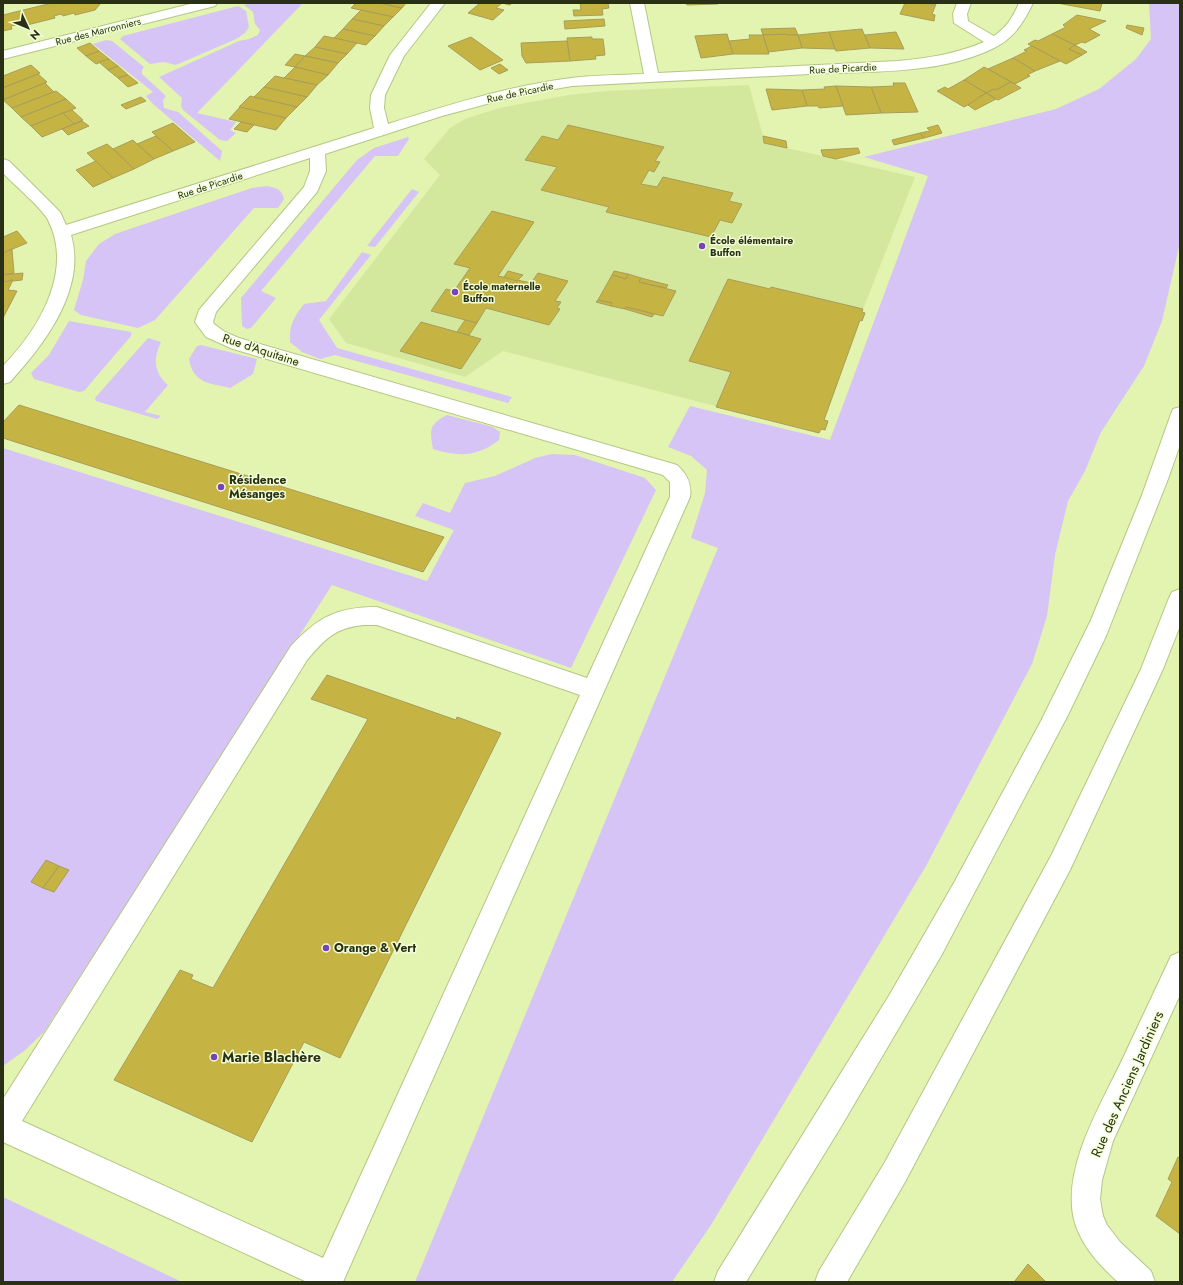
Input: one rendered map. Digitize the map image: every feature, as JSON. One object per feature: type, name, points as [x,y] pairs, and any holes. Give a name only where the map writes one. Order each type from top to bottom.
[{"type":"street","name":"Rue des Marronniers","points":[[3,55],[190,5],[210,3]]},
{"type":"street","points":[[382,130],[376,108],[378,95],[397,55],[438,3]]},
{"type":"street","points":[[637,3],[652,77]]},
{"type":"street","points":[[964,3],[960,14],[961,23],[994,42]]},
{"type":"street","name":"Rue de Picardie","points":[[62,232],[479,100],[537,87],[590,80],[920,63],[957,56],[994,42],[1014,26],[1021,17],[1026,3]]},
{"type":"street","name":"Rue d'Aquitaine","points":[[3,1126],[330,1277],[680,497],[682,488],[680,480],[670,470],[526,430],[253,349],[224,339],[207,327],[204,322],[208,310],[311,189],[319,173],[320,166],[316,151]]},
{"type":"street","points":[[3,164],[54,216],[62,232],[65,263],[60,292],[55,307],[39,335],[3,377]]},
{"type":"street","points":[[729,1282],[825,1130],[884,1031],[960,898],[1068,694],[1102,620],[1150,503],[1180,414]]},
{"type":"street","points":[[830,1282],[906,1151],[1061,862],[1152,670],[1180,598]]},
{"type":"street","points":[[3,1126],[299,653],[312,638],[326,626],[341,618],[377,616],[593,690]]},
{"type":"street","name":"Rue des Anciens Jardiniers","points":[[1140,1282],[1119,1262],[1094,1231],[1088,1217],[1085,1200],[1091,1168],[1106,1127],[1180,965]]},
{"type":"shaded area","points":[[251,3],[303,3],[197,113],[236,122],[230,130],[236,133],[227,141],[220,140],[183,110],[181,106],[182,98],[159,77],[239,41],[258,35],[260,30],[255,24],[253,12],[244,5]]},
{"type":"shaded area","points":[[1149,3],[1180,3],[1180,242],[1162,321],[1144,366],[1101,432],[1085,471],[1068,501],[1055,555],[1047,616],[1032,664],[926,866],[711,1225],[672,1282],[415,1282],[718,548],[691,538],[705,493],[707,470],[691,456],[668,447],[690,406],[830,440],[928,176],[864,157],[1056,109],[1099,89],[1136,59],[1151,39]]},
{"type":"shaded area","points":[[238,6],[246,11],[249,27],[245,33],[236,39],[176,65],[164,62],[150,64],[120,39],[123,36]]},
{"type":"shaded area","points":[[106,40],[112,41],[144,67],[142,74],[166,96],[163,100],[164,108],[178,112],[222,151],[220,161],[153,104],[146,96],[153,92],[93,44]]},
{"type":"shaded area","name":"École élémentaire Buffon","points":[[749,85],[765,143],[915,177],[862,312],[865,313],[862,321],[860,320],[824,420],[828,421],[825,430],[821,429],[819,433],[503,351],[465,377],[346,343],[329,319],[440,175],[424,159],[450,128],[465,119],[499,108],[569,95],[606,91]]},
{"type":"shaded area","points":[[408,137],[409,139],[398,156],[375,156],[261,291],[276,298],[251,328],[247,329],[242,326],[241,298],[357,160],[374,148]]},
{"type":"shaded area","points":[[267,186],[276,188],[282,193],[284,199],[278,208],[254,208],[155,320],[138,328],[81,315],[74,310],[83,280],[86,261],[99,244],[115,234],[252,188]]},
{"type":"shaded area","points":[[412,189],[419,192],[375,247],[367,246]]},
{"type":"shaded area","points":[[362,252],[371,255],[319,320],[337,348],[512,397],[508,403],[335,355],[320,359],[302,352],[290,342],[291,326],[297,313],[304,304],[326,301]]},
{"type":"shaded area","points":[[69,321],[131,332],[131,336],[84,391],[79,392],[34,379],[31,373],[49,355]]},
{"type":"shaded area","points":[[148,338],[161,342],[158,348],[156,365],[163,380],[168,385],[145,412],[161,416],[157,419],[96,401],[95,398]]},
{"type":"shaded area","points":[[201,345],[257,359],[253,374],[230,388],[203,381],[194,373],[189,359],[197,346]]},
{"type":"shaded area","points":[[447,415],[493,427],[500,432],[499,440],[483,450],[468,454],[442,452],[433,449],[431,433],[433,425]]},
{"type":"shaded area","points":[[3,448],[427,581],[454,530],[415,516],[423,503],[450,513],[465,483],[495,476],[535,458],[552,454],[575,455],[645,478],[656,490],[571,668],[332,585],[44,1032],[24,1051],[3,1066]]},
{"type":"shaded area","points":[[3,1197],[182,1282],[3,1282]]},
{"type":"building","points":[[52,3],[101,3],[95,10],[75,15],[74,13],[63,16],[61,14],[54,16],[55,18],[27,25],[26,23],[11,26],[12,29],[3,31],[3,15]]},
{"type":"building","points":[[356,3],[380,3],[402,8],[393,17],[351,8]]},
{"type":"building","points":[[380,3],[406,3],[402,8]]},
{"type":"building","points":[[475,3],[502,3],[496,8],[504,10],[493,20],[468,13],[479,4]]},
{"type":"building","points":[[580,3],[608,3],[609,8],[602,9],[603,15],[574,16],[573,10],[581,10]]},
{"type":"building","points":[[686,3],[718,3],[718,4],[687,5]]},
{"type":"building","points":[[905,3],[936,4],[932,14],[935,15],[934,21],[900,14]]},
{"type":"building","points":[[1057,3],[1102,3],[1100,11]]},
{"type":"building","points":[[361,10],[393,17],[384,26],[352,19]]},
{"type":"building","points":[[1077,15],[1106,21],[1089,29],[1100,35],[1085,43],[1082,42],[1075,45],[1052,34],[1066,27],[1063,25]]},
{"type":"building","points":[[352,19],[384,26],[375,36],[343,29]]},
{"type":"building","points":[[604,19],[605,26],[565,29],[564,21]]},
{"type":"building","points":[[1127,25],[1144,28],[1142,35],[1126,28]]},
{"type":"building","points":[[795,28],[798,35],[763,35],[761,29]]},
{"type":"building","points":[[343,29],[375,36],[366,45],[334,38]]},
{"type":"building","points":[[862,29],[870,48],[836,51],[829,32]]},
{"type":"building","points":[[829,32],[835,49],[802,48],[798,35]]},
{"type":"building","points":[[896,32],[904,49],[870,48],[865,35]]},
{"type":"building","points":[[727,34],[733,54],[701,58],[695,36]]},
{"type":"building","points":[[1052,34],[1075,45],[1069,49],[1082,55],[1066,64],[1028,44]]},
{"type":"building","points":[[749,35],[763,35],[769,54],[733,54],[729,41],[750,39]]},
{"type":"building","points":[[763,35],[798,35],[802,48],[768,52]]},
{"type":"building","points":[[324,36],[357,43],[347,54],[315,47]]},
{"type":"building","points":[[471,37],[503,60],[480,70],[448,46]]},
{"type":"building","points":[[592,37],[592,39],[603,39],[605,55],[595,56],[596,59],[570,61],[567,38]]},
{"type":"building","points":[[567,41],[570,61],[526,63],[522,56],[521,43]]},
{"type":"building","points":[[90,43],[99,51],[86,56],[77,48]]},
{"type":"building","points":[[1075,45],[1087,52],[1082,55],[1069,49]]},
{"type":"building","points":[[1032,46],[1060,61],[1035,71],[1013,58],[1027,51],[1024,50]]},
{"type":"building","points":[[315,47],[347,54],[338,63],[305,56]]},
{"type":"building","points":[[99,51],[109,59],[96,64],[86,56]]},
{"type":"building","points":[[295,54],[305,56],[295,67],[285,65]]},
{"type":"building","points":[[305,56],[338,63],[328,75],[295,67]]},
{"type":"building","points":[[1013,58],[1035,71],[1027,75],[1030,76],[1015,84],[988,69]]},
{"type":"building","points":[[109,59],[118,66],[108,70],[99,62]]},
{"type":"building","points":[[500,64],[508,70],[499,74],[491,68]]},
{"type":"building","points":[[31,65],[40,73],[3,88],[3,76]]},
{"type":"building","points":[[118,66],[128,75],[118,78],[108,70]]},
{"type":"building","points":[[295,67],[328,75],[317,85],[284,78]]},
{"type":"building","points":[[984,67],[1011,82],[996,90],[994,89],[986,93],[964,80]]},
{"type":"building","points":[[38,74],[47,82],[3,100],[3,88]]},
{"type":"building","points":[[128,75],[138,83],[128,87],[118,78]]},
{"type":"building","points":[[275,76],[317,85],[307,97],[264,87]]},
{"type":"building","points":[[964,80],[986,93],[979,97],[981,98],[964,107],[937,91],[945,87],[948,89]]},
{"type":"building","points":[[1011,82],[1021,88],[998,100],[986,93],[994,89],[996,90]]},
{"type":"building","points":[[45,83],[54,92],[12,108],[3,100]]},
{"type":"building","points":[[893,83],[905,83],[918,112],[881,113],[871,87],[894,86]]},
{"type":"building","points":[[836,86],[871,87],[881,113],[846,115]]},
{"type":"building","points":[[836,86],[843,106],[819,108],[818,106],[807,106],[802,90],[825,89],[824,87]]},
{"type":"building","points":[[264,87],[307,97],[297,107],[254,97]]},
{"type":"building","points":[[766,89],[802,90],[807,106],[772,110]]},
{"type":"building","points":[[56,91],[66,99],[21,117],[12,108]]},
{"type":"building","points":[[986,93],[996,99],[975,110],[968,105]]},
{"type":"building","points":[[250,96],[297,107],[286,118],[239,107]]},
{"type":"building","points":[[141,97],[146,101],[126,109],[121,105]]},
{"type":"building","points":[[66,99],[76,108],[31,126],[21,117]]},
{"type":"building","points":[[240,107],[286,118],[276,130],[229,119]]},
{"type":"building","points":[[72,110],[83,120],[74,124],[63,113]]},
{"type":"building","points":[[63,113],[74,124],[42,137],[31,126]]},
{"type":"building","points":[[82,121],[89,126],[68,135],[62,129]]},
{"type":"building","points":[[241,122],[254,125],[247,132],[234,129]]},
{"type":"building","points":[[173,123],[195,142],[173,151],[152,132]]},
{"type":"building","points":[[568,125],[664,147],[655,161],[660,162],[654,172],[649,170],[641,184],[657,187],[663,177],[733,193],[729,201],[742,204],[732,223],[720,220],[711,237],[606,212],[609,207],[541,190],[557,167],[525,160],[542,136],[558,140]]},
{"type":"building","points":[[938,125],[942,133],[924,138],[920,133],[930,131],[927,128]]},
{"type":"building","points":[[920,133],[924,138],[894,145],[892,140]]},
{"type":"building","points":[[156,136],[173,151],[154,159],[137,144]]},
{"type":"building","points":[[763,136],[786,141],[787,148],[764,143]]},
{"type":"building","points":[[133,140],[154,159],[134,169],[113,149]]},
{"type":"building","points":[[107,144],[134,169],[113,178],[87,153]]},
{"type":"building","points":[[858,148],[860,153],[836,159],[823,156],[821,150]]},
{"type":"building","points":[[96,161],[113,178],[93,187],[76,170]]},
{"type":"building","points":[[492,211],[534,222],[498,276],[531,283],[538,273],[568,281],[555,301],[561,302],[557,308],[560,309],[549,325],[486,308],[477,323],[431,311],[446,289],[454,291],[470,268],[454,264]]},
{"type":"building","points":[[17,231],[27,243],[3,253],[3,237]]},
{"type":"building","points":[[12,249],[14,273],[3,275],[3,253]]},
{"type":"building","points":[[508,271],[523,275],[517,281],[504,277]]},
{"type":"building","points":[[614,271],[628,274],[626,279],[612,275]]},
{"type":"building","points":[[23,273],[22,280],[3,282],[3,275]]},
{"type":"building","points":[[628,274],[641,278],[639,282],[676,291],[663,316],[626,307],[625,309],[611,306],[612,303],[598,300],[612,275],[626,279]]},
{"type":"building","points":[[641,278],[668,285],[666,288],[639,282]]},
{"type":"building","points":[[728,279],[770,289],[771,287],[863,309],[862,312],[865,313],[862,321],[860,320],[824,420],[828,421],[825,430],[821,429],[819,433],[716,407],[731,372],[689,361]]},
{"type":"building","points":[[13,280],[8,290],[17,291],[3,318],[3,282]]},
{"type":"building","points":[[598,300],[612,303],[611,306],[596,302]]},
{"type":"building","points":[[626,307],[654,314],[652,317],[625,309]]},
{"type":"building","points":[[465,320],[477,323],[469,335],[457,332]]},
{"type":"building","points":[[421,322],[481,339],[461,369],[400,351]]},
{"type":"building","name":"Résidence Mésanges","points":[[19,405],[444,537],[423,572],[3,438],[3,422]]},
{"type":"building","points":[[327,675],[456,720],[457,717],[501,733],[340,1058],[304,1042],[252,1142],[114,1080],[180,970],[193,975],[191,979],[213,988],[368,719],[311,699]]},
{"type":"building","points":[[46,860],[59,866],[43,888],[31,882]]},
{"type":"building","points":[[59,866],[69,870],[54,892],[43,888]]},
{"type":"building","points":[[1178,1157],[1180,1158],[1180,1234],[1156,1216],[1172,1182],[1168,1179]]},
{"type":"building","points":[[1028,1264],[1046,1282],[1014,1282]]},
{"type":"place","name":"École élémentaire Buffon","points":[[702,246]]},
{"type":"place","name":"École maternelle Buffon","points":[[455,292]]},
{"type":"place","name":"Résidence Mésanges","points":[[221,487]]},
{"type":"place","name":"Orange & Vert","points":[[326,948]]},
{"type":"place","name":"Marie Blachère","points":[[214,1057]]}]
